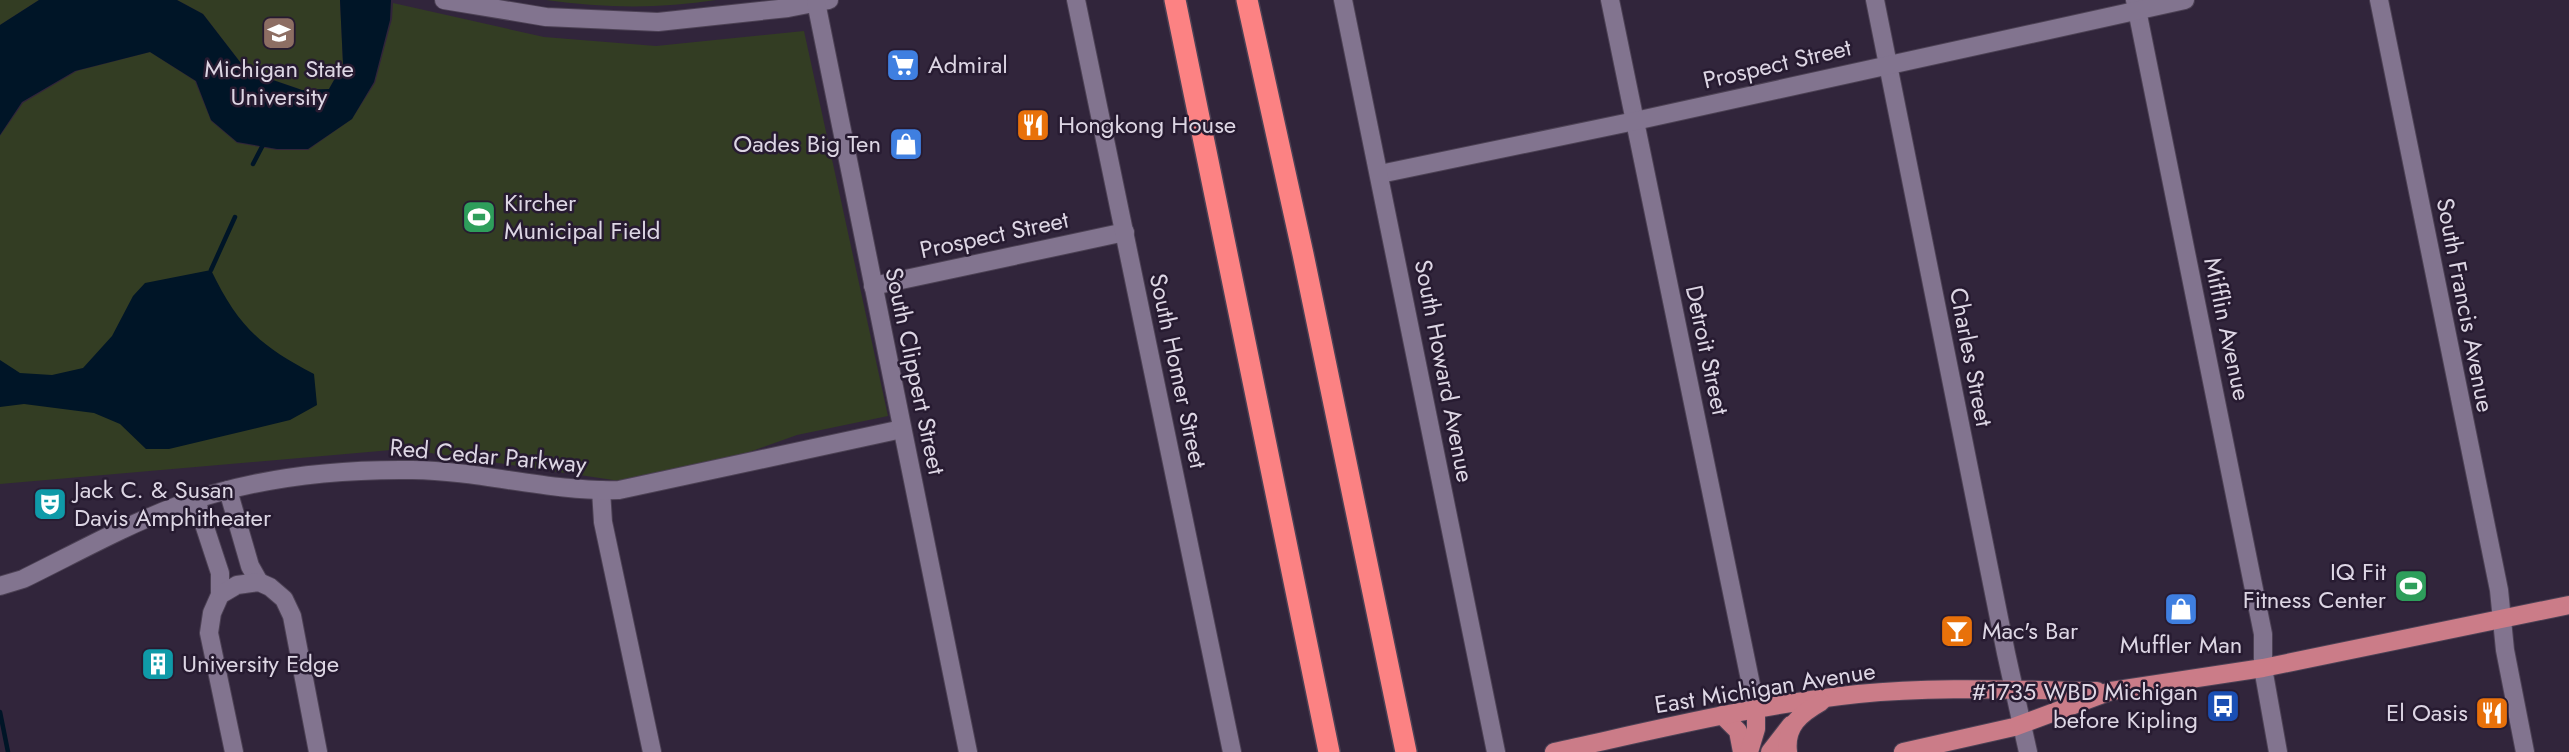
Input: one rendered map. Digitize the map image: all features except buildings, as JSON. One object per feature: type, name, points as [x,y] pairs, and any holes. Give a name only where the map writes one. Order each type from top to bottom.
[{"type":"highway","points":[[1175,0],[1329,752]]},
{"type":"highway","points":[[1247,0],[1406,748]]},
{"type":"highway","points":[[1259,0],[1268,67],[1303,254]]},
{"type":"main road","name":"East Michigan Avenue","points":[[1903,752],[2021,724],[2111,691],[2263,668],[2569,606]]},
{"type":"main road","name":"East Michigan Avenue","points":[[1554,752],[1722,715],[1830,698],[1880,693],[2014,689],[2111,691]]},
{"type":"main road","points":[[1770,752],[1793,722],[1830,698]]},
{"type":"main road","points":[[1749,752],[1756,729],[1756,709]]},
{"type":"main road","points":[[1722,715],[1738,731],[1742,752]]},
{"type":"main road","points":[[1788,752],[1788,736],[1793,722]]},
{"type":"street","points":[[444,0],[546,17],[658,22],[820,1]]},
{"type":"street","name":"South Homer Street","points":[[1076,0],[1232,752]]},
{"type":"street","name":"South Howard Avenue","points":[[1343,0],[1496,752]]},
{"type":"street","name":"Detroit Street","points":[[1610,0],[1756,709]]},
{"type":"street","name":"Charles Street","points":[[1875,0],[2028,752]]},
{"type":"street","name":"Prospect Street","points":[[1380,174],[1887,65],[2136,5],[2185,0]]},
{"type":"street","name":"South Francis Avenue","points":[[2379,0],[2499,590],[2505,650],[2525,752]]},
{"type":"street","name":"South Clippert Street","points":[[820,1],[873,286],[968,752]]},
{"type":"street","name":"Mifflin Avenue","points":[[2136,5],[2263,634],[2263,668],[2278,752]]},
{"type":"street","name":"Prospect Street","points":[[873,286],[1125,232]]},
{"type":"street","name":"Red Cedar Parkway","points":[[0,586],[23,579],[109,537],[196,500],[228,490],[315,473],[413,470],[601,491],[645,486],[902,429]]},
{"type":"street","points":[[228,490],[250,566],[259,582]]},
{"type":"street","points":[[601,491],[603,522],[652,752]]},
{"type":"street","points":[[196,500],[220,573],[219,596],[212,612],[209,633],[234,752]]},
{"type":"street","points":[[219,596],[237,585],[259,582],[284,599],[292,616],[318,752]]},
{"type":"green space","points":[[0,0],[39,0],[0,25]]},
{"type":"green space","name":"Michigan State University","points":[[177,0],[340,0],[343,64],[329,89],[302,90],[247,71],[203,14]]},
{"type":"green space","points":[[546,0],[716,0],[631,6]]},
{"type":"green space","points":[[393,3],[544,37],[656,46],[804,31],[888,416],[797,435],[735,457],[620,481],[403,449],[0,484],[0,136],[23,103],[77,71],[150,52],[195,81],[211,121],[237,143],[277,150],[308,150],[352,119],[375,83],[392,19]]},
{"type":"water","points":[[39,0],[177,0],[203,14],[247,71],[302,90],[329,89],[343,64],[340,0],[391,0],[390,20],[374,82],[352,119],[308,149],[277,149],[237,142],[211,120],[196,81],[150,52],[75,71],[22,102],[0,135],[0,25]]},
{"type":"water","points":[[211,270],[231,306],[252,332],[279,354],[314,374],[317,405],[290,420],[169,449],[146,449],[120,424],[94,413],[24,404],[0,407],[0,360],[20,373],[52,375],[83,368],[112,336],[133,296],[145,283]]},
{"type":"waterway","points":[[253,164],[264,143]]},
{"type":"waterway","points":[[211,270],[235,217]]},
{"type":"waterway","points":[[0,712],[8,752]]},
{"type":"place","name":"Michigan State University","points":[[279,33]]},
{"type":"place","name":"Admiral","points":[[903,65]]},
{"type":"place","name":"Hongkong House","points":[[1033,125]]},
{"type":"place","name":"Oades Big Ten","points":[[906,144]]},
{"type":"place","name":"Kircher Municipal Field","points":[[479,217]]},
{"type":"place","name":"Jack C. & Susan Davis Amphitheater","points":[[50,504]]},
{"type":"place","name":"IQ Fit Fitness Center","points":[[2411,586]]},
{"type":"place","name":"Muffler Man","points":[[2181,609]]},
{"type":"place","name":"Mac's Bar","points":[[1957,631]]},
{"type":"place","name":"University Edge","points":[[158,664]]},
{"type":"place","name":"#1735 WBD Michigan before Kipling","points":[[2223,706]]},
{"type":"place","name":"El Oasis","points":[[2492,713]]}]
